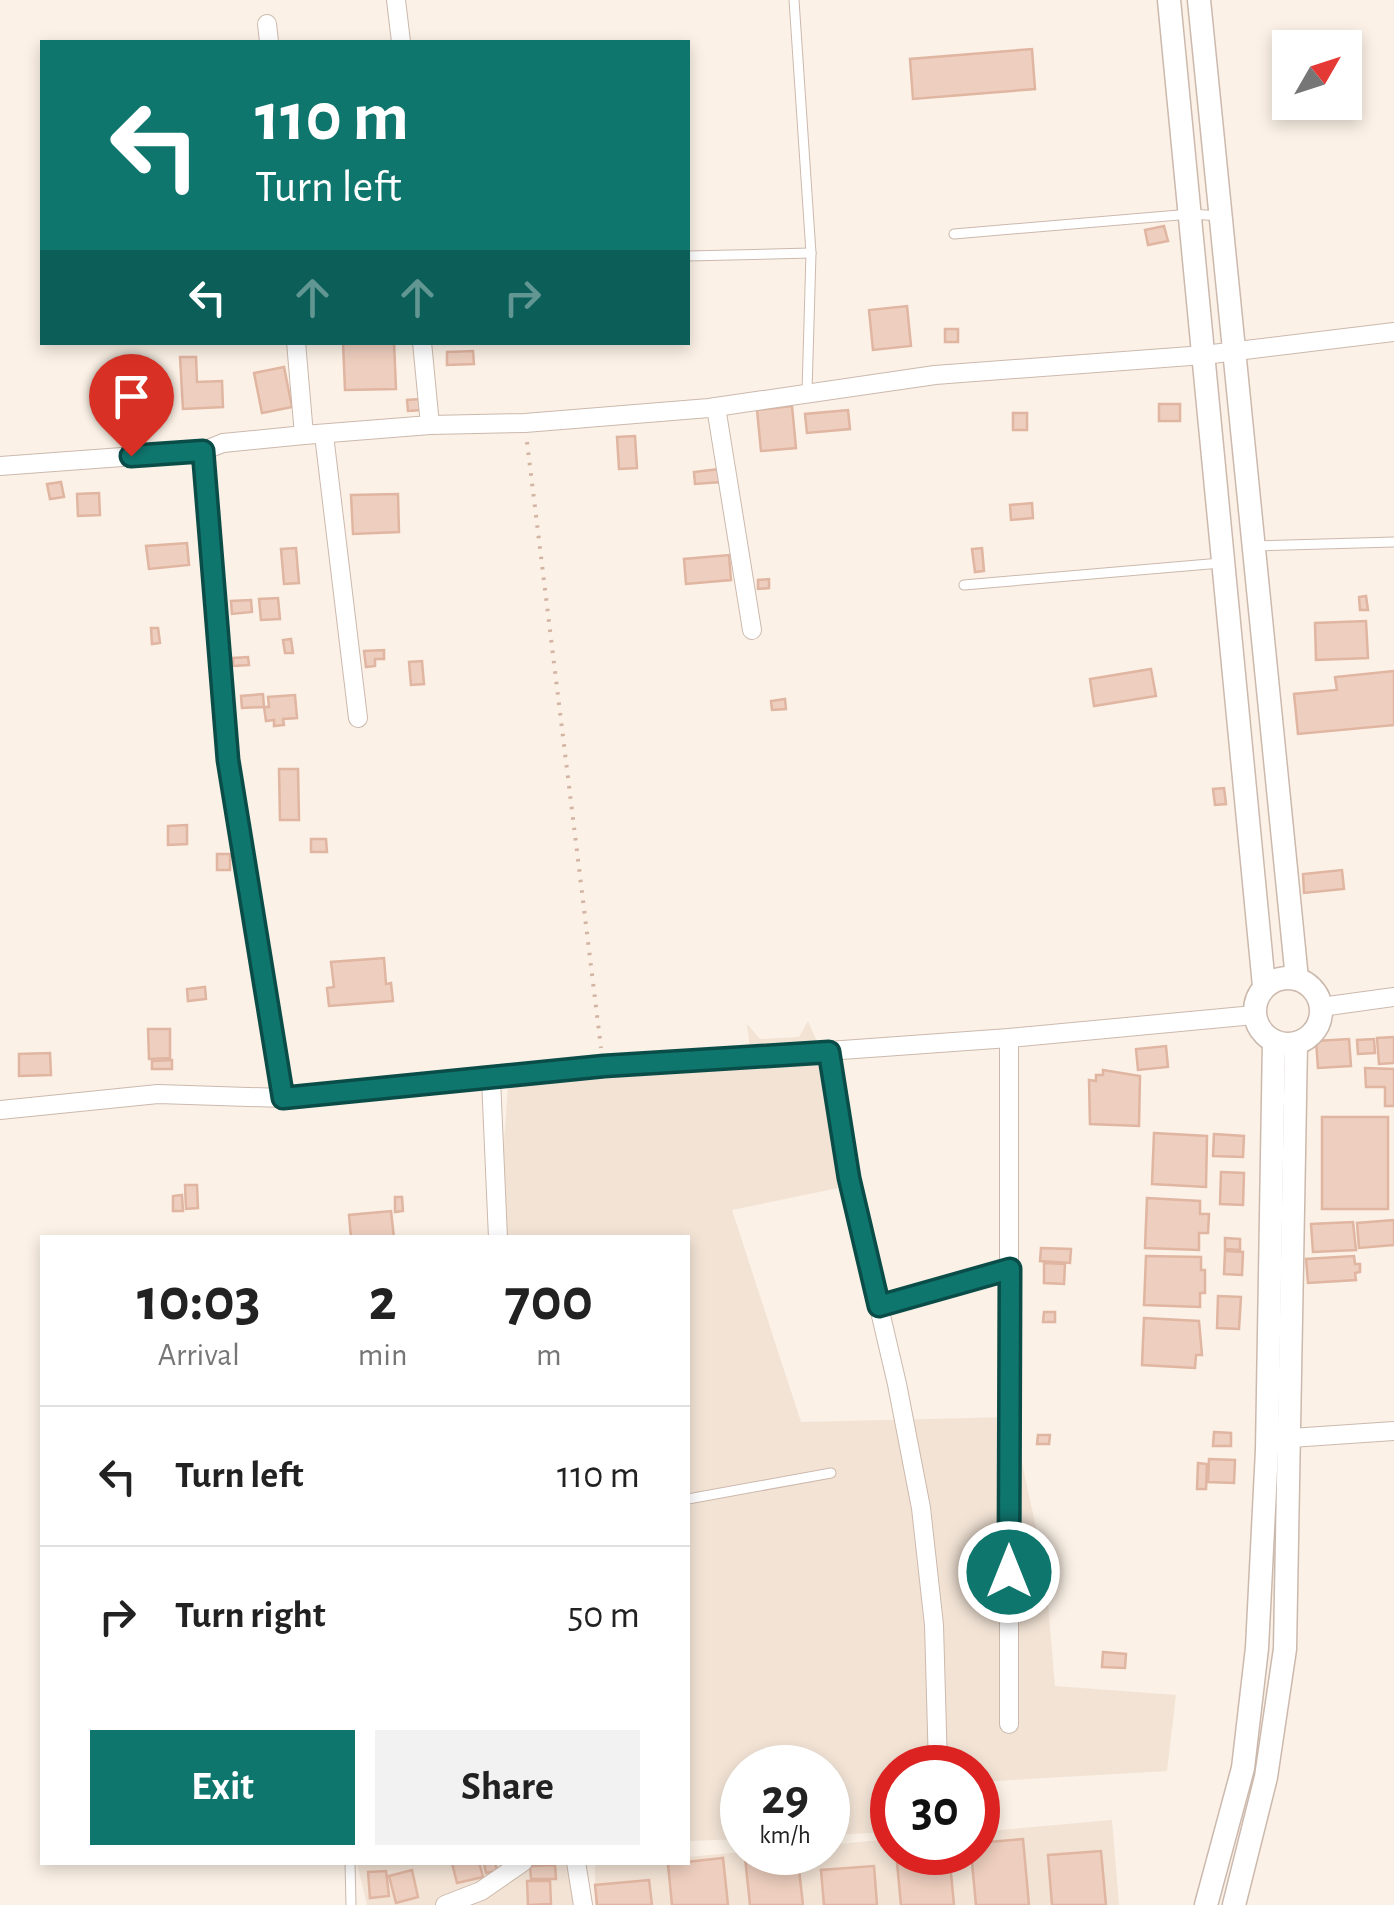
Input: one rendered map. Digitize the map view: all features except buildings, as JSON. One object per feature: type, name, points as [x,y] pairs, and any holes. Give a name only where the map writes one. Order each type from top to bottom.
[{"type":"street","points":[[396,0],[401,40]]},
{"type":"street","points":[[1169,0],[1264,986]]},
{"type":"street","points":[[1199,0],[1297,978]]},
{"type":"street","points":[[0,466],[203,451],[223,443],[304,435],[430,425],[524,423],[716,406],[935,375],[1204,355],[1394,332]]},
{"type":"street","points":[[296,345],[304,435]]},
{"type":"street","points":[[422,345],[430,425]]},
{"type":"street","points":[[716,406],[752,630]]},
{"type":"street","points":[[324,436],[358,718]]},
{"type":"street","points":[[203,451],[228,760],[283,1098]]},
{"type":"street","points":[[1280,978],[1297,978],[1314,989],[1321,1007],[1312,1034],[1285,1042],[1264,1035],[1254,1014],[1258,994],[1280,978]]},
{"type":"street","points":[[1321,1007],[1394,997]]},
{"type":"street","points":[[0,1110],[158,1094],[283,1098],[604,1066],[1009,1038],[1254,1014]]},
{"type":"street","points":[[1009,1038],[1009,1724]]},
{"type":"street","points":[[1234,1905],[1266,1777],[1285,1649],[1290,1438],[1285,1042]]},
{"type":"street","points":[[1206,1905],[1242,1768],[1257,1648],[1285,1042]]},
{"type":"street","points":[[829,1052],[849,1178],[921,1508],[934,1625],[937,1745]]},
{"type":"street","points":[[491,1079],[498,1235]]},
{"type":"street","points":[[1290,1438],[1394,1431]]},
{"type":"street","points":[[445,1905],[481,1891],[519,1865]]},
{"type":"street","points":[[576,1865],[583,1905]]},
{"type":"lane","points":[[794,0],[811,252],[807,392]]},
{"type":"lane","points":[[954,234],[1191,214],[1221,216]]},
{"type":"lane","points":[[690,256],[811,252]]},
{"type":"lane","points":[[1255,546],[1394,542]]},
{"type":"lane","points":[[964,585],[1224,563]]},
{"type":"lane","points":[[879,1306],[1010,1269]]},
{"type":"lane","points":[[690,1499],[832,1474]]},
{"type":"lane","points":[[350,1865],[351,1905]]},
{"type":"path","points":[[524,423],[604,1066]]},
{"type":"shaded area","points":[[808,1021],[821,1051],[853,1185],[732,1210],[801,1422],[1012,1417],[1045,1569],[1055,1686],[1176,1695],[1167,1771],[1000,1781],[1000,1745],[870,1745],[870,1833],[850,1834],[850,1745],[720,1745],[720,1840],[690,1841],[690,1235],[497,1235],[508,1086],[739,1063],[751,1056],[747,1024],[760,1039],[799,1037]]},
{"type":"shaded area","points":[[1112,1820],[1119,1905],[595,1905],[595,1865],[690,1865],[690,1857],[720,1854],[720,1875],[850,1875],[850,1843],[870,1841],[870,1875],[1000,1875],[1000,1830]]},
{"type":"shaded area","points":[[357,1865],[579,1865],[580,1905],[367,1905]]},
{"type":"route","points":[[131,456],[203,451],[228,760],[283,1098],[604,1066],[829,1052],[849,1178],[879,1306],[1010,1269],[1009,1572]]}]
